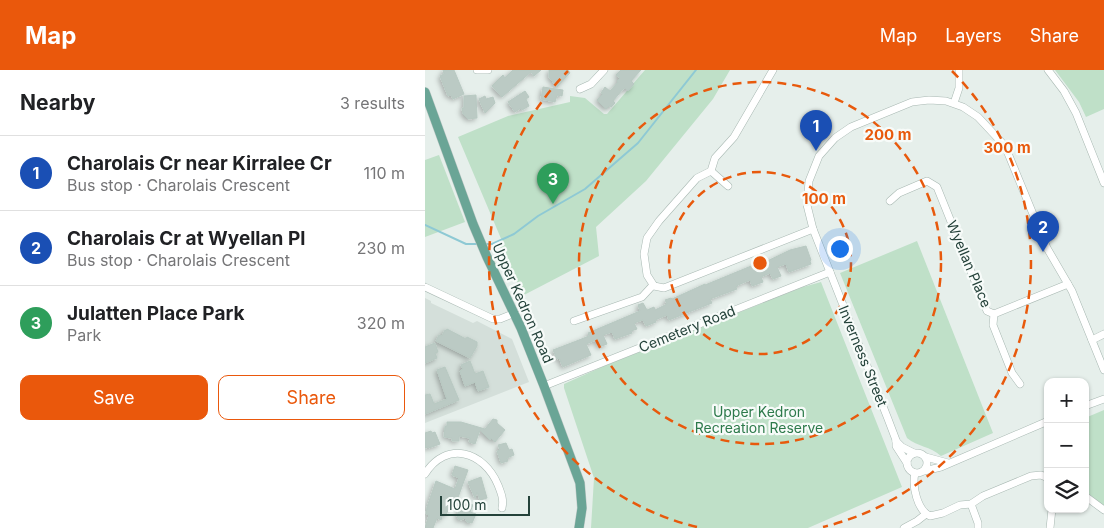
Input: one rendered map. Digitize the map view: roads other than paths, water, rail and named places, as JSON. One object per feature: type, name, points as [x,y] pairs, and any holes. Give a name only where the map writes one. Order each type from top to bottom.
[{"type":"main road","name":"Upper Kedron Road","points":[[425,92],[428,108],[473,224],[515,313],[580,483],[582,508],[579,528]]},
{"type":"street","points":[[477,70],[488,70]]},
{"type":"street","points":[[580,89],[591,84],[604,70]]},
{"type":"street","points":[[773,70],[734,137],[714,160],[711,170],[697,178],[659,221],[647,238],[644,250],[644,263],[653,285],[660,288],[666,287],[813,230]]},
{"type":"street","points":[[959,70],[959,88],[954,103],[978,117],[1005,146],[1047,248],[1068,284],[1104,370]]},
{"type":"street","points":[[1048,70],[1064,91],[1076,113],[1104,183]]},
{"type":"street","name":"Inverness Street","points":[[907,463],[897,450],[896,440],[813,230],[807,205],[809,181],[819,156],[835,138],[851,127],[912,102],[929,100],[954,103]]},
{"type":"street","points":[[711,170],[728,186]]},
{"type":"street","name":"Wyellan Place","points":[[890,201],[899,193],[927,181],[937,187],[987,311],[994,314],[1068,284]]},
{"type":"street","name":"Cemetery Road","points":[[544,386],[830,272]]},
{"type":"street","points":[[574,322],[642,297],[653,285]]},
{"type":"street","points":[[425,287],[493,319],[500,320],[515,313]]},
{"type":"street","points":[[994,314],[993,324],[1012,373],[1020,384]]},
{"type":"street","points":[[1092,340],[1104,334]]},
{"type":"street","points":[[1089,405],[1104,399]]},
{"type":"street","points":[[914,453],[909,456],[907,463],[909,470],[915,473],[941,467],[1044,422]]},
{"type":"street","points":[[896,440],[902,447],[914,453],[921,453],[925,457],[948,463]]},
{"type":"street","points":[[425,474],[435,462],[448,456],[462,453],[473,456],[492,472],[502,496],[502,508]]},
{"type":"street","points":[[923,471],[927,465],[925,457]]},
{"type":"street","points":[[915,473],[914,487],[926,514],[930,516],[935,516],[960,505],[971,504],[983,496],[1031,476],[1044,476]]},
{"type":"street","points":[[1089,499],[1104,510]]},
{"type":"street","points":[[971,504],[978,528]]},
{"type":"street","points":[[1050,528],[1052,513]]},
{"type":"street","points":[[904,528],[917,522],[926,514]]},
{"type":"waterway","points":[[484,244],[492,244],[514,234],[538,216],[585,189],[638,143],[696,70]]},
{"type":"waterway","points":[[425,225],[466,244],[479,244]]},
{"type":"place","name":"Charolais Cr near Kirralee Cr","points":[[816,151]]},
{"type":"place","name":"Julatten Place Park","points":[[553,204]]},
{"type":"place","name":"Charolais Cr at Wyellan Pl","points":[[1043,252]]},
{"type":"park label","name":"Upper Kedron Recreation Reserve","points":[[759,420]]}]
